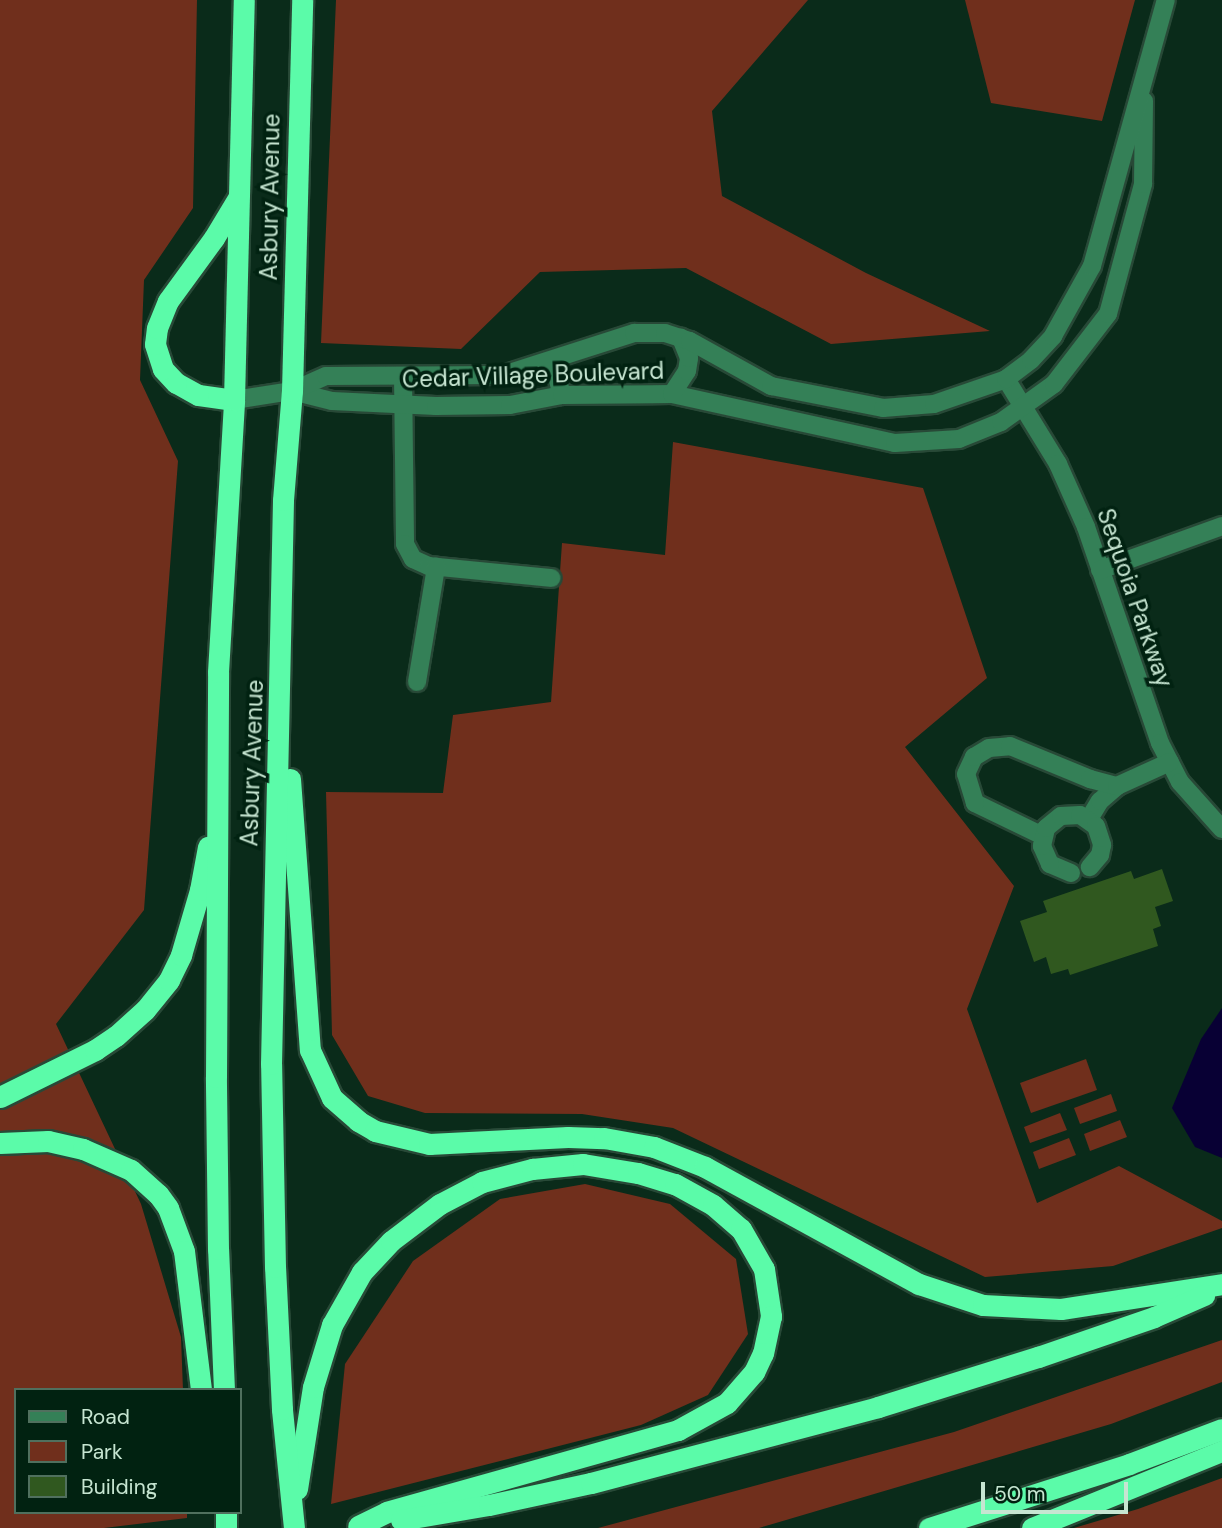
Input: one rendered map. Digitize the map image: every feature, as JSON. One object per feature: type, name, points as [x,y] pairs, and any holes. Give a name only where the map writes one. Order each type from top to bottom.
[{"type":"highway","name":"Asbury Avenue","points":[[224,1388],[216,1107],[218,672],[234,400],[244,0]]},
{"type":"highway","name":"Asbury Avenue","points":[[293,1520],[281,1383],[271,1091],[284,500],[292,391],[302,0]]},
{"type":"highway","points":[[234,400],[198,395],[176,383],[163,369],[155,344],[157,328],[168,301],[214,238],[239,197]]},
{"type":"highway","points":[[282,681],[310,1050],[332,1098],[358,1121],[375,1131],[429,1144],[568,1137],[604,1138],[654,1147],[705,1167],[919,1284],[983,1304],[1061,1309],[1222,1286]]},
{"type":"highway","points":[[0,1097],[52,1073],[116,1036],[145,1010],[169,980],[188,933],[217,807]]},
{"type":"highway","points":[[0,1143],[48,1141],[83,1149],[131,1171],[158,1195],[168,1208],[184,1251],[201,1388]]},
{"type":"highway","points":[[293,1520],[313,1387],[332,1325],[362,1272],[391,1241],[440,1204],[482,1182],[532,1169],[583,1164],[638,1173],[675,1184],[713,1205],[741,1229],[764,1269],[771,1316],[759,1362],[742,1388],[727,1403],[678,1430],[387,1512],[354,1527]]},
{"type":"highway","points":[[354,1527],[489,1505],[591,1483],[877,1407],[1154,1317],[1222,1286]]},
{"type":"highway","points":[[929,1528],[1129,1464],[1222,1429]]},
{"type":"highway","points":[[1032,1528],[1222,1451]]},
{"type":"street","name":"Cedar Village Boulevard","points":[[234,400],[292,391],[326,376],[503,375],[634,333],[665,333],[681,338],[771,386],[883,408],[934,404],[1006,379],[1031,360],[1053,337],[1092,266],[1166,0]]},
{"type":"street","name":"Cedar Village Boulevard","points":[[292,391],[332,401],[510,405],[562,395],[672,394],[895,443],[959,439],[1001,422],[1054,384],[1108,314],[1143,184],[1145,76]]},
{"type":"street","points":[[672,394],[687,371],[690,358],[681,338]]},
{"type":"street","points":[[553,360],[562,395]]},
{"type":"street","points":[[403,376],[405,544],[413,559],[436,567],[551,578]]},
{"type":"street","name":"Sequoia Parkway","points":[[1006,379],[1058,464],[1086,527],[1160,743],[1180,782],[1222,829]]},
{"type":"street","points":[[1100,569],[1222,526]]},
{"type":"street","points":[[417,682],[436,567]]},
{"type":"street","points":[[1043,836],[975,803],[967,774],[974,757],[989,748],[1010,746],[1090,779],[1117,786]]},
{"type":"street","points":[[1089,819],[1100,801],[1117,786],[1170,762]]},
{"type":"street","points":[[1071,873],[1050,864],[1042,846],[1043,836],[1053,820],[1061,816],[1071,813],[1089,819],[1096,826],[1102,845],[1100,855],[1090,867]]},
{"type":"green space","points":[[0,0],[197,0],[193,208],[144,280],[140,380],[178,461],[144,910],[56,1024],[141,1204],[181,1337],[183,1388],[14,1388],[14,1514],[187,1514],[187,1518],[104,1528],[0,1528]]},
{"type":"green space","points":[[336,0],[808,0],[712,111],[722,196],[866,273],[990,331],[831,344],[686,268],[540,272],[461,349],[321,343]]},
{"type":"green space","points":[[965,0],[1135,0],[1102,121],[991,103]]},
{"type":"green space","points":[[673,442],[923,488],[987,678],[905,747],[1014,886],[967,1009],[1037,1203],[1119,1166],[1222,1221],[1222,1228],[1113,1266],[985,1277],[673,1128],[582,1114],[425,1113],[368,1096],[332,1035],[326,792],[443,793],[453,715],[551,702],[562,543],[665,555]]},
{"type":"green space","points":[[1086,1059],[1097,1090],[1031,1113],[1020,1083]]},
{"type":"green space","points":[[1111,1094],[1117,1111],[1080,1124],[1074,1108]]},
{"type":"green space","points":[[1060,1113],[1067,1130],[1030,1143],[1024,1127]]},
{"type":"green space","points":[[1120,1120],[1127,1137],[1090,1151],[1084,1134]]},
{"type":"green space","points":[[1069,1138],[1076,1155],[1039,1169],[1033,1152]]},
{"type":"green space","points":[[585,1184],[670,1204],[736,1259],[748,1334],[708,1395],[641,1425],[331,1504],[345,1364],[413,1261],[500,1199]]},
{"type":"green space","points":[[1222,1340],[1222,1382],[1111,1424],[759,1528],[598,1528],[954,1432]]},
{"type":"green space","points":[[1222,1478],[1222,1528],[1074,1528],[1138,1509]]},
{"type":"shaded area","points":[[1222,1008],[1222,1158],[1195,1147],[1172,1108],[1201,1039]]},
{"type":"building","points":[[1162,869],[1173,901],[1155,907],[1161,926],[1153,929],[1158,946],[1070,975],[1068,969],[1051,974],[1046,957],[1034,962],[1020,921],[1047,912],[1043,901],[1131,871],[1134,879]]}]
